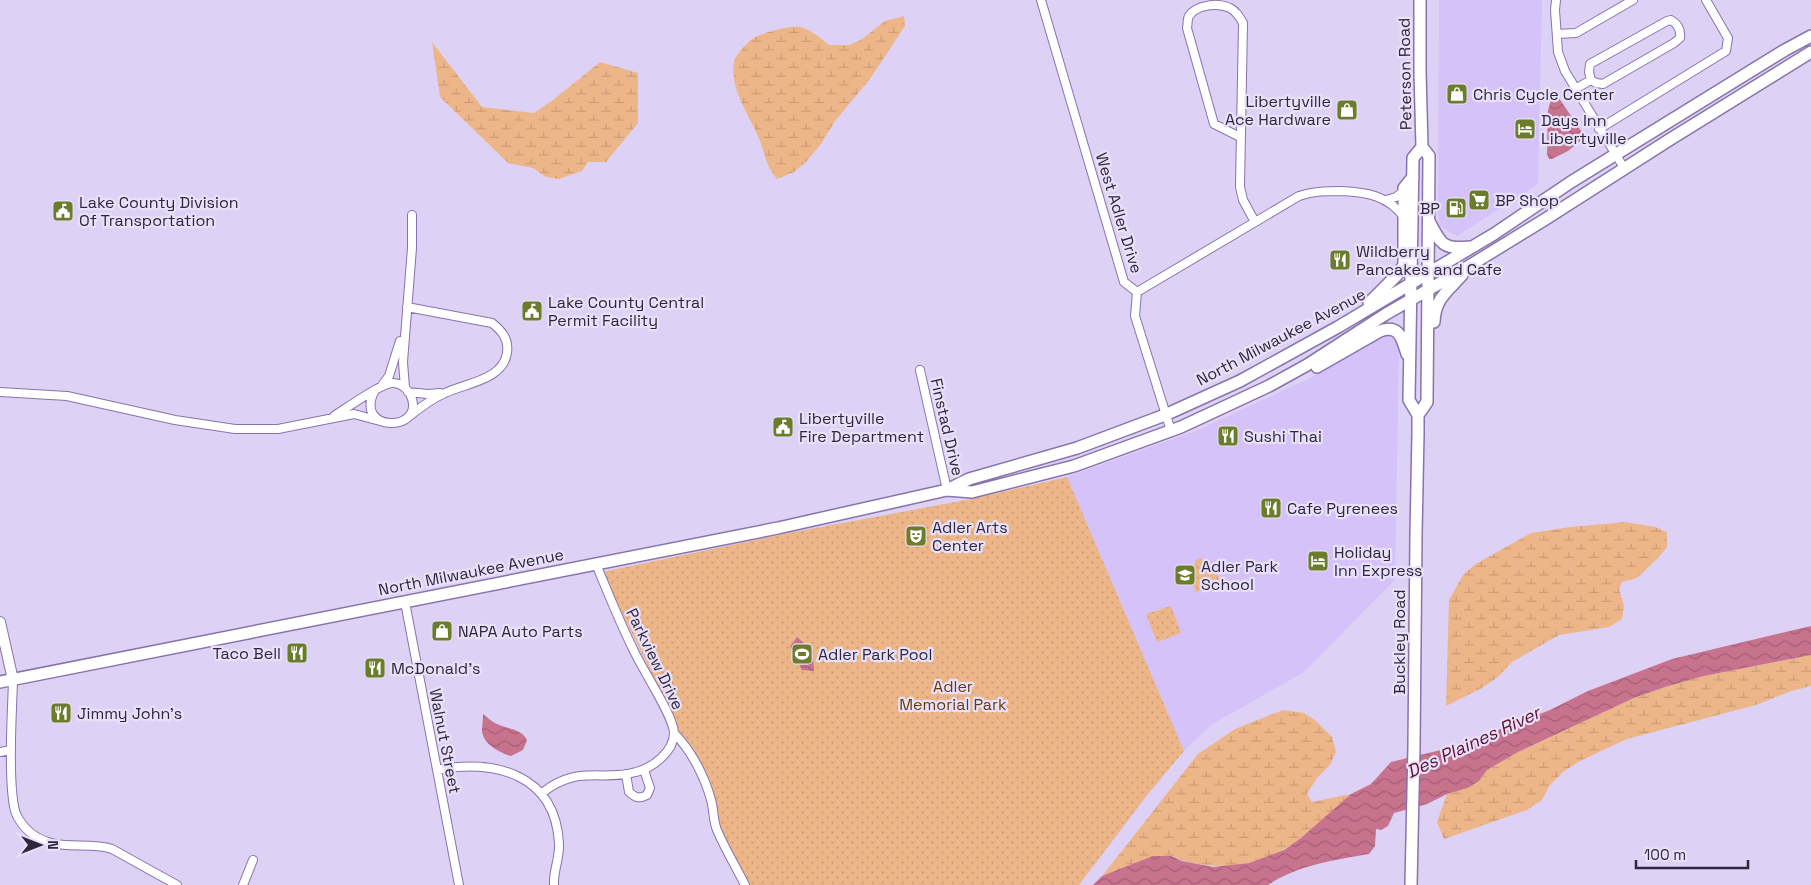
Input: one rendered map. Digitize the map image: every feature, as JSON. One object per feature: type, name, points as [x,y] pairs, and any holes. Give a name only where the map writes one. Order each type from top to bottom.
[{"type":"main road","name":"Peterson Road","points":[[1418,415],[1427,402],[1428,376],[1429,156],[1422,147],[1420,0]]},
{"type":"main road","name":"North Milwaukee Avenue","points":[[0,682],[782,527],[947,490],[969,480],[1077,448],[1165,415],[1240,381],[1368,309],[1494,234],[1570,182],[1811,36]]},
{"type":"main road","name":"North Milwaukee Avenue","points":[[947,490],[972,492],[1074,466],[1171,431],[1229,406],[1296,372],[1544,220],[1811,52]]},
{"type":"main road","name":"Peterson Road","points":[[1412,282],[1413,158],[1422,147]]},
{"type":"main road","points":[[1368,309],[1369,302],[1398,275],[1404,265],[1404,188],[1413,177]]},
{"type":"main road","points":[[1428,220],[1438,240],[1445,245],[1457,248],[1471,247]]},
{"type":"main road","points":[[1428,376],[1434,368],[1434,317],[1436,306],[1442,296],[1473,264]]},
{"type":"main road","name":"Buckley Road","points":[[1411,885],[1418,415],[1409,400],[1412,282]]},
{"type":"main road","points":[[1296,372],[1314,369],[1380,331],[1388,329],[1395,330],[1402,338],[1410,371]]},
{"type":"main road","points":[[0,622],[13,680]]},
{"type":"street","name":"West Adler Drive","points":[[1041,0],[1124,282],[1137,292],[1135,316],[1171,431]]},
{"type":"street","points":[[1556,0],[1558,52],[1565,72],[1624,168]]},
{"type":"street","points":[[1557,34],[1576,33],[1633,0]]},
{"type":"street","points":[[1599,129],[1726,51],[1728,38],[1706,0]]},
{"type":"street","points":[[1240,137],[1214,124],[1189,36],[1187,28],[1188,17],[1195,10],[1204,6],[1230,8],[1238,15],[1242,22],[1240,188],[1242,200],[1255,222]]},
{"type":"street","points":[[1666,21],[1676,22],[1681,32],[1680,38],[1674,43],[1603,84],[1591,80],[1590,64],[1666,21]]},
{"type":"street","points":[[1575,89],[1591,80]]},
{"type":"street","points":[[1137,292],[1299,196],[1312,192],[1363,191],[1386,200],[1397,208],[1404,217]]},
{"type":"street","points":[[1386,200],[1396,197],[1404,191]]},
{"type":"street","points":[[406,418],[412,406],[412,400],[407,390],[403,362],[412,248],[412,215]]},
{"type":"street","points":[[0,392],[67,396],[175,420],[235,429],[278,429],[354,414],[394,424],[445,393],[494,374],[502,367],[508,347],[506,338],[492,323],[407,307]]},
{"type":"street","points":[[328,419],[383,384],[393,367],[406,322]]},
{"type":"street","name":"Finstad Drive","points":[[920,370],[947,490]]},
{"type":"street","points":[[383,384],[393,382],[407,390],[428,394],[445,393]]},
{"type":"street","points":[[375,390],[370,404],[380,421]]},
{"type":"street","name":"Parkview Drive","points":[[542,793],[553,784],[568,778],[588,774],[626,774],[644,770],[666,754],[673,740],[673,726],[666,710],[635,654],[596,564]]},
{"type":"street","name":"Walnut Street","points":[[405,602],[459,885]]},
{"type":"street","points":[[13,680],[12,784],[16,814],[22,824],[31,834],[51,843],[101,846],[112,849],[177,885]]},
{"type":"street","points":[[674,733],[692,756],[711,797],[716,828],[745,885]]},
{"type":"street","points":[[0,752],[11,750]]},
{"type":"street","points":[[437,770],[472,766],[508,771],[526,780],[542,793],[555,819],[558,831],[559,854],[554,885]]},
{"type":"street","points":[[626,774],[629,792],[635,797],[642,798],[647,795],[650,788],[644,770]]},
{"type":"street","points":[[243,885],[253,860]]},
{"type":"shaded area","points":[[1439,0],[1542,0],[1538,184],[1457,236],[1440,226],[1438,213]]},
{"type":"shaded area","points":[[1381,336],[1391,336],[1399,346],[1395,580],[1304,672],[1211,725],[1184,751],[1067,477],[1198,430],[1306,380]]},
{"type":"green space","points":[[904,16],[905,26],[870,79],[835,121],[821,144],[806,162],[794,172],[777,179],[768,165],[760,141],[738,93],[733,72],[734,62],[739,53],[752,39],[762,34],[790,27],[804,28],[829,45],[849,45],[861,40],[885,21]]},
{"type":"green space","points":[[432,42],[482,107],[534,113],[600,62],[638,73],[638,123],[606,162],[588,162],[582,171],[559,179],[546,177],[533,168],[508,163],[440,97]]},
{"type":"green space","name":"Adler Memorial Park","points":[[1067,477],[1184,751],[1148,794],[1079,885],[746,885],[718,829],[714,799],[682,740],[668,707],[602,572],[789,533],[976,498]]},
{"type":"green space","points":[[1626,522],[1655,527],[1667,532],[1667,547],[1637,578],[1622,582],[1619,589],[1624,606],[1622,619],[1609,627],[1559,635],[1512,662],[1499,676],[1482,688],[1446,706],[1449,600],[1463,575],[1474,565],[1531,533]]},
{"type":"green space","points":[[1200,558],[1213,563],[1220,582],[1196,592],[1193,584],[1186,586],[1181,571],[1194,565],[1196,560]]},
{"type":"green space","points":[[1171,606],[1181,633],[1157,642],[1146,614]]},
{"type":"green space","points":[[1811,655],[1811,686],[1791,691],[1756,705],[1627,739],[1580,761],[1563,772],[1550,785],[1542,800],[1527,810],[1444,839],[1437,822],[1447,794],[1468,788],[1479,781],[1487,770],[1518,752],[1634,698],[1665,687],[1704,676]]},
{"type":"green space","points":[[1283,710],[1304,713],[1315,720],[1332,737],[1336,752],[1330,765],[1317,778],[1307,794],[1312,802],[1351,794],[1328,816],[1286,848],[1273,855],[1244,864],[1214,866],[1185,861],[1171,856],[1102,876],[1198,754],[1235,729]]},
{"type":"water","points":[[1555,92],[1585,137],[1568,151],[1549,159],[1547,154],[1548,110],[1551,93]]},
{"type":"water","name":"Des Plaines River","points":[[1811,626],[1811,655],[1704,676],[1634,698],[1518,752],[1487,770],[1479,781],[1468,788],[1447,794],[1427,804],[1394,813],[1388,826],[1381,830],[1376,829],[1375,846],[1369,854],[1304,868],[1268,885],[1093,885],[1102,876],[1153,856],[1171,856],[1182,861],[1213,867],[1249,863],[1284,850],[1301,838],[1351,794],[1371,784],[1391,762],[1445,749],[1480,737],[1550,710],[1588,691],[1672,659]]},
{"type":"water","name":"Adler Park Pool","points":[[797,637],[810,652],[814,671],[802,670],[790,647]]},
{"type":"water","points":[[483,714],[495,723],[525,736],[527,740],[523,750],[511,756],[502,753],[489,744],[485,740],[482,731]]},
{"type":"place","name":"Chris Cycle Center","points":[[1457,94]]},
{"type":"place","name":"Libertyville Ace Hardware","points":[[1347,110]]},
{"type":"place","name":"Days Inn Libertyville","points":[[1525,129]]},
{"type":"place","name":"BP Shop","points":[[1479,200]]},
{"type":"place","name":"BP","points":[[1456,208]]},
{"type":"place","name":"Lake County Division Of Transportation","points":[[63,211]]},
{"type":"place","name":"Wildberry Pancakes and Cafe","points":[[1340,260]]},
{"type":"place","name":"Lake County Central Permit Facility","points":[[532,311]]},
{"type":"place","name":"Libertyville Fire Department","points":[[783,427]]},
{"type":"place","name":"Sushi Thai","points":[[1228,436]]},
{"type":"place","name":"Cafe Pyrenees","points":[[1271,508]]},
{"type":"place","name":"Adler Arts Center","points":[[916,536]]},
{"type":"place","name":"Holiday Inn Express","points":[[1318,561]]},
{"type":"place","name":"Adler Park School","points":[[1185,575]]},
{"type":"place","name":"NAPA Auto Parts","points":[[442,631]]},
{"type":"place","name":"Taco Bell","points":[[297,653]]},
{"type":"place","name":"Adler Park Pool","points":[[802,654]]},
{"type":"place","name":"McDonald's","points":[[375,668]]},
{"type":"place","name":"Jimmy John's","points":[[61,713]]}]
